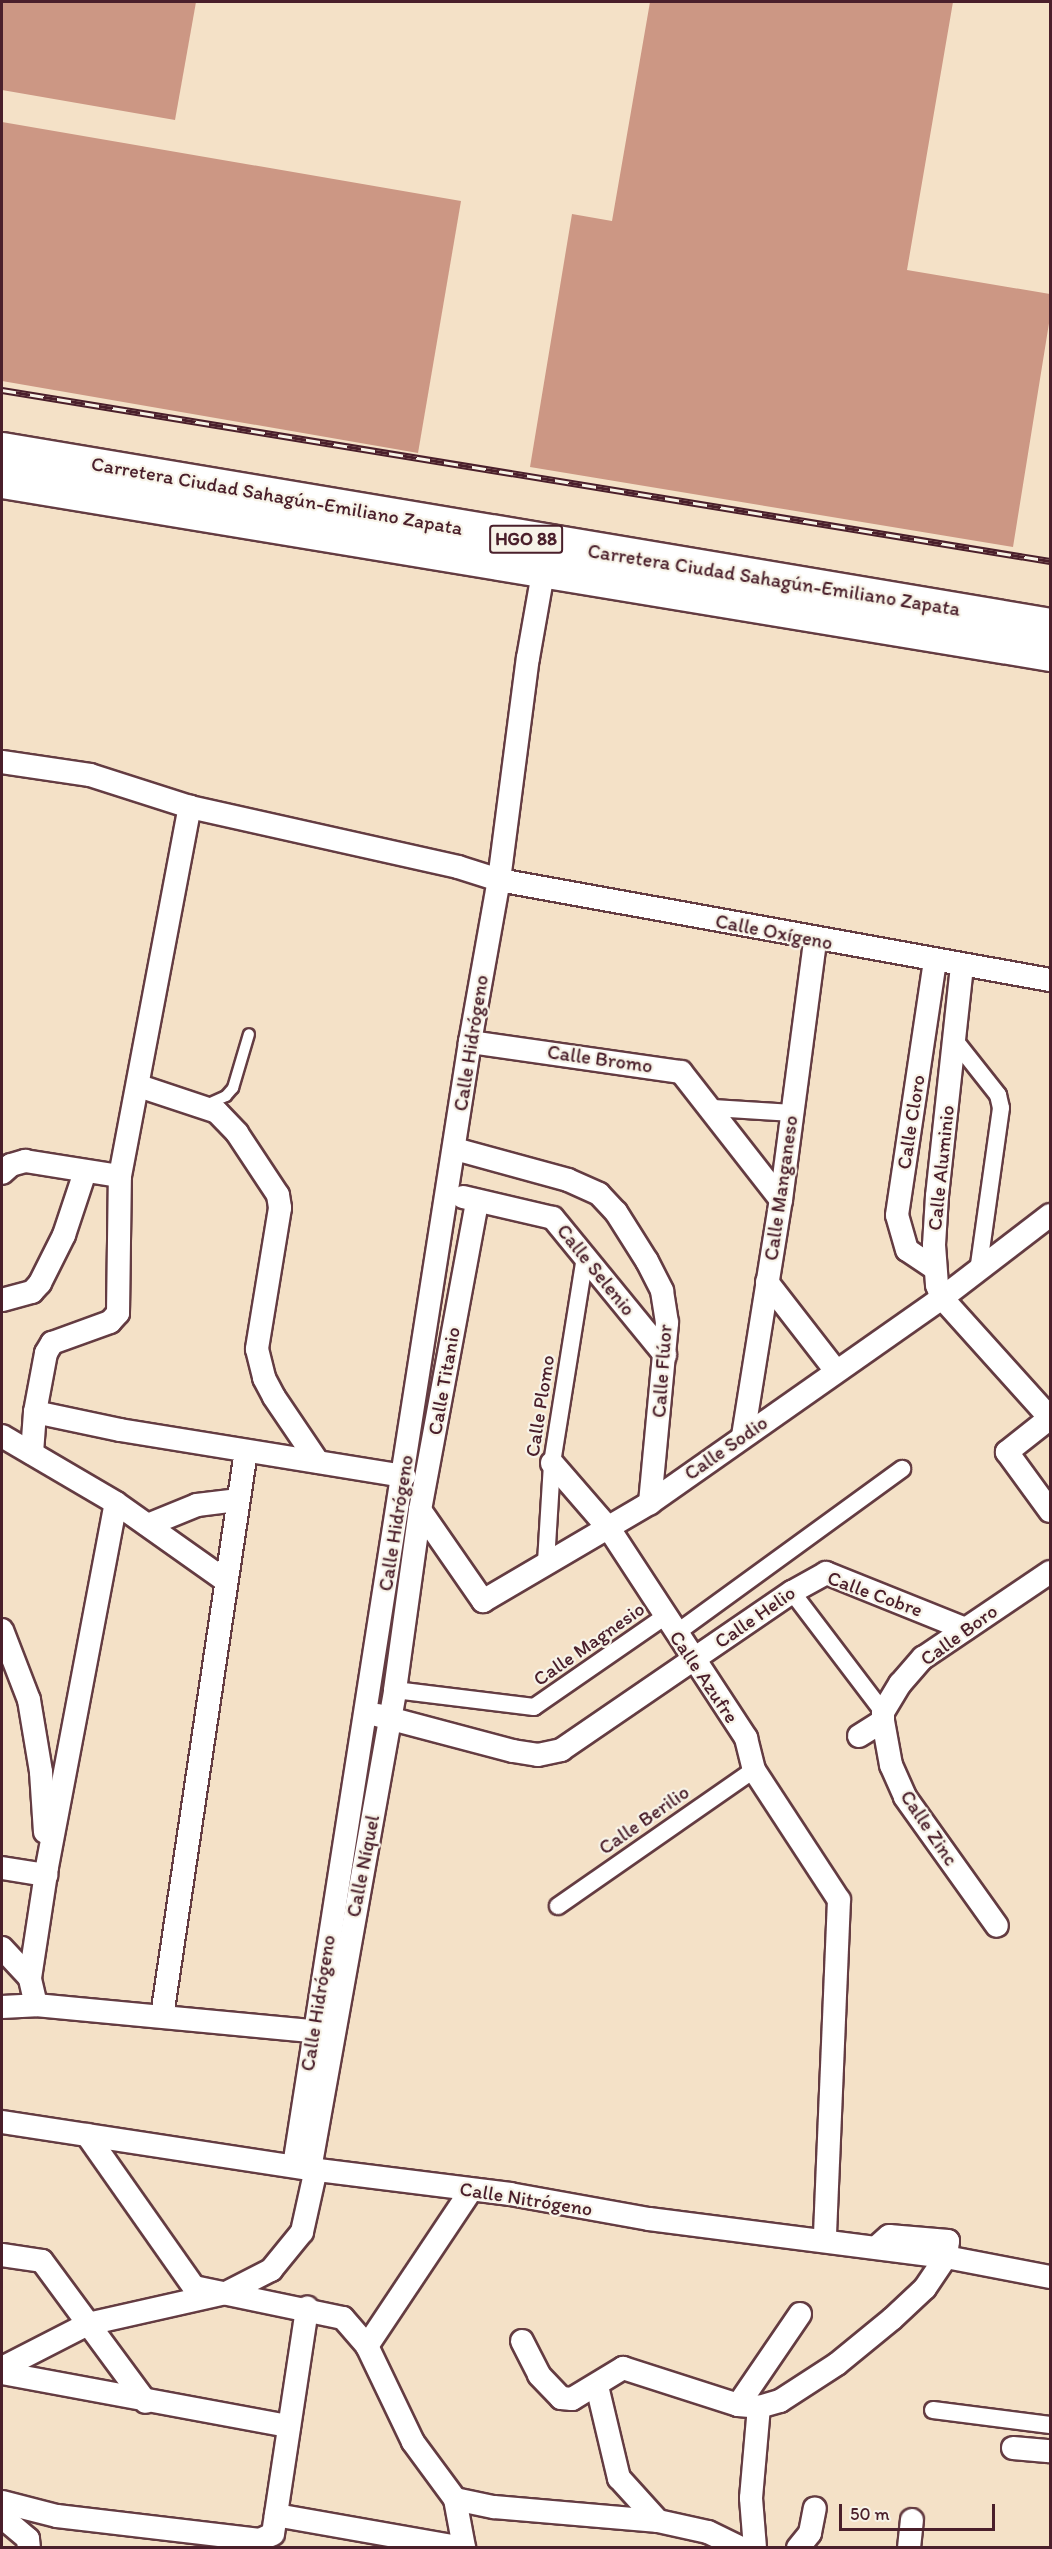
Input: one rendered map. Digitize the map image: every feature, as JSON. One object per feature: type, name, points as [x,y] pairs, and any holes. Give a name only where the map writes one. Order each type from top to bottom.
[{"type":"main road","name":"Carretera Ciudad Sahagún-Emiliano Zapata","points":[[2,449],[1050,654]]},
{"type":"main road","name":"Carretera Ciudad Sahagún-Emiliano Zapata","points":[[2,481],[1050,625]]},
{"type":"street","name":"Calle Hidrógeno","points":[[306,2168],[313,2031],[404,1476],[470,1042],[499,880],[545,557]]},
{"type":"street","name":"Calle Oxígeno","points":[[2,762],[90,775],[190,807],[458,867],[499,880],[815,940],[1050,980]]},
{"type":"street","points":[[32,1453],[35,1412],[46,1353],[52,1343],[110,1322],[118,1313],[121,1299],[120,1176],[139,1086],[190,807]]},
{"type":"street","name":"Calle Manganeso","points":[[743,1436],[781,1200],[815,940]]},
{"type":"street","name":"Calle Cloro","points":[[934,1268],[907,1250],[897,1215],[935,961]]},
{"type":"street","name":"Calle Aluminio","points":[[942,1298],[934,1268],[937,1196],[962,966]]},
{"type":"street","points":[[953,1038],[998,1095],[1001,1108],[978,1272]]},
{"type":"street","name":"Calle Bromo","points":[[470,1042],[674,1070],[689,1077],[781,1200]]},
{"type":"street","points":[[139,1086],[206,1106],[228,1121],[278,1195],[280,1208],[257,1349],[269,1388],[318,1462]]},
{"type":"street","points":[[713,1107],[793,1113]]},
{"type":"street","name":"Calle Flúor","points":[[455,1149],[568,1180],[599,1194],[616,1212],[662,1291],[667,1323],[650,1503]]},
{"type":"street","points":[[2,1173],[11,1165],[25,1161],[120,1176]]},
{"type":"street","points":[[2,1300],[32,1292],[40,1283],[64,1235],[85,1172]]},
{"type":"street","name":"Calle Selenio","points":[[448,1192],[477,1201],[554,1218],[665,1355]]},
{"type":"street","name":"Calle Titanio","points":[[388,1730],[420,1510],[477,1201]]},
{"type":"street","name":"Calle Sodio","points":[[420,1510],[483,1601],[546,1562],[609,1530],[650,1503],[942,1298],[1050,1215]]},
{"type":"street","name":"Calle Plomo","points":[[546,1562],[552,1463],[585,1258]]},
{"type":"street","points":[[767,1282],[836,1371]]},
{"type":"street","points":[[942,1298],[1050,1418],[1007,1452],[1050,1511]]},
{"type":"street","points":[[35,1412],[246,1451],[404,1476]]},
{"type":"street","points":[[2,1436],[116,1503],[226,1581]]},
{"type":"street","points":[[162,2016],[246,1451]]},
{"type":"street","name":"Calle Azufre","points":[[552,1463],[609,1530],[692,1661],[746,1738],[754,1770],[839,1900],[825,2241]]},
{"type":"street","name":"Calle Magnesio","points":[[395,1690],[534,1707],[669,1626],[902,1469]]},
{"type":"street","points":[[148,1525],[197,1505],[237,1500]]},
{"type":"street","points":[[36,2005],[30,1978],[46,1871],[116,1503]]},
{"type":"street","name":"Calle Boro","points":[[859,1736],[883,1717],[900,1684],[923,1658],[1050,1572]]},
{"type":"street","name":"Calle Cobre","points":[[819,1574],[826,1573],[964,1629]]},
{"type":"street","name":"Calle Helio","points":[[692,1661],[819,1574]]},
{"type":"street","name":"Calle Zinc","points":[[792,1592],[883,1717],[891,1765],[905,1797],[997,1926]]},
{"type":"street","points":[[2,1630],[29,1700],[41,1772],[46,1871]]},
{"type":"street","points":[[366,1712],[388,1730],[537,1755],[561,1750],[692,1661]]},
{"type":"street","name":"Calle Níquel","points":[[306,2168],[388,1730]]},
{"type":"street","name":"Calle Berilio","points":[[558,1906],[754,1770]]},
{"type":"street","points":[[2,1868],[46,1871]]},
{"type":"street","points":[[2,1948],[30,1978]]},
{"type":"street","points":[[2,2007],[36,2005],[313,2031]]},
{"type":"street","name":"Calle Nitrógeno","points":[[2,2122],[306,2168],[471,2190],[649,2219],[876,2248],[947,2249],[1050,2277]]},
{"type":"street","points":[[87,2135],[194,2287],[307,2308],[343,2318],[367,2346],[413,2442],[455,2499],[464,2547],[276,2515]]},
{"type":"street","points":[[2,2368],[88,2324],[226,2293],[271,2270],[302,2232],[306,2168]]},
{"type":"street","points":[[367,2346],[471,2190]]},
{"type":"street","points":[[522,2341],[553,2393],[572,2399],[597,2386],[623,2368],[749,2406],[780,2401],[855,2349],[925,2288],[947,2249]]},
{"type":"street","points":[[2,2255],[42,2261],[146,2402]]},
{"type":"street","points":[[2,2502],[57,2516],[260,2540],[273,2534],[307,2308]]},
{"type":"street","points":[[755,2547],[751,2498],[749,2406],[800,2314]]},
{"type":"street","points":[[2,2373],[146,2402],[289,2426]]},
{"type":"street","points":[[597,2386],[619,2478],[658,2521]]},
{"type":"street","points":[[933,2410],[1050,2425]]},
{"type":"street","points":[[1013,2448],[1050,2451]]},
{"type":"street","points":[[455,2499],[494,2506],[658,2521],[708,2532],[741,2547]]},
{"type":"street","points":[[798,2547],[810,2533],[815,2508]]},
{"type":"street","points":[[2,2517],[28,2539],[29,2547]]},
{"type":"street","points":[[909,2547],[912,2520]]},
{"type":"lane","points":[[206,1106],[226,1096],[233,1088],[249,1034]]},
{"type":"building","points":[[2,2],[196,2],[175,120],[2,90]]},
{"type":"building","points":[[650,2],[953,2],[907,270],[1050,294],[1050,317],[1013,547],[530,467],[572,214],[612,221]]},
{"type":"building","points":[[2,122],[461,201],[418,453],[2,381]]},
{"type":"railway","points":[[2,390],[1050,561]]}]
